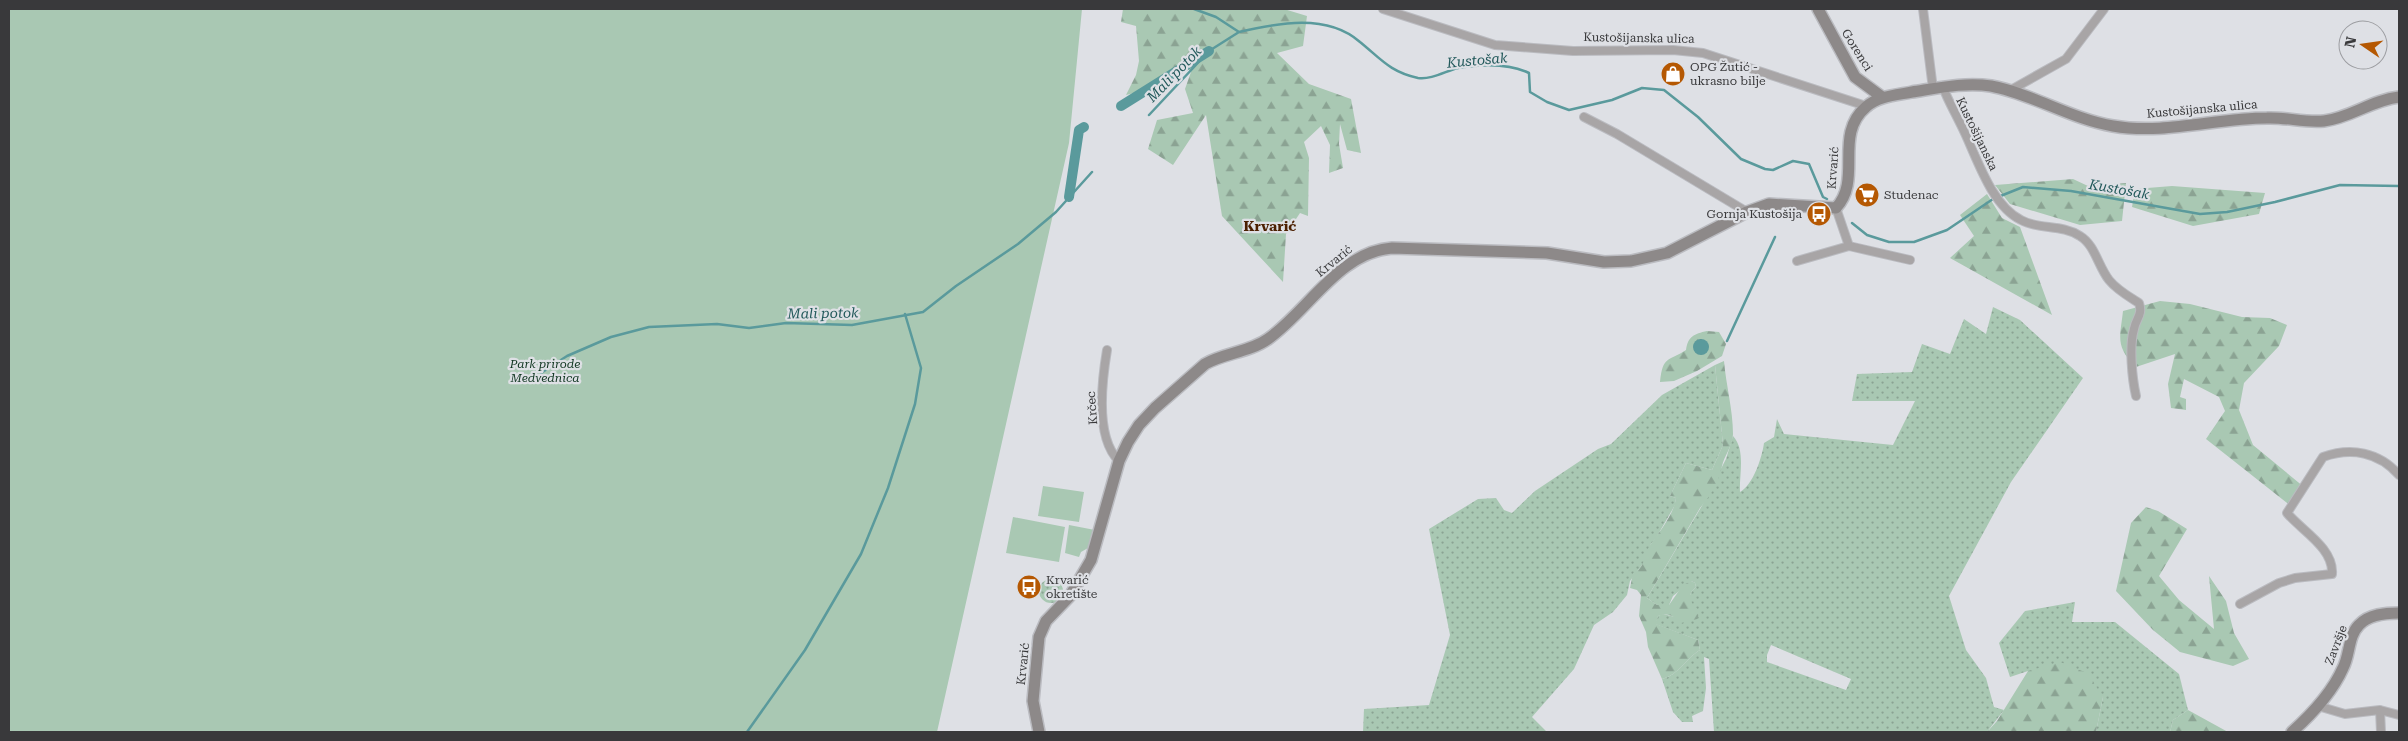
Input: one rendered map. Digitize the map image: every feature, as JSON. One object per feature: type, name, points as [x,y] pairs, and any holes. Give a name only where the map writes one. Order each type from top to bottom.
[{"type":"street","name":"Kustošijanska ulica","points":[[1383,9],[1496,45],[1573,51],[1673,50],[1703,53],[1866,106],[1882,97],[1938,88],[1977,85],[2009,91],[2100,124],[2141,128],[2267,118],[2324,121],[2370,104],[2399,97]]},
{"type":"street","name":"Gorenci","points":[[1818,9],[1856,77],[1882,97]]},
{"type":"street","name":"Kustošijanska","points":[[1923,9],[1938,88],[2000,202],[2023,222],[2079,235],[2088,242],[2113,284],[2139,303],[2140,317],[2134,328],[2132,352],[2132,381],[2136,396]]},
{"type":"street","points":[[2009,91],[2066,59],[2104,9]]},
{"type":"street","name":"Krvarić","points":[[1039,732],[1033,701],[1039,636],[1046,621],[1070,596],[1091,560],[1119,461],[1139,425],[1204,364],[1216,358],[1267,341],[1344,269],[1364,255],[1378,249],[1547,253],[1604,262],[1631,261],[1666,253],[1747,212],[1769,204],[1836,208],[1846,195],[1851,132],[1866,106]]},
{"type":"street","points":[[1584,116],[1747,212]]},
{"type":"street","points":[[1836,208],[1849,246]]},
{"type":"street","points":[[1797,261],[1849,246],[1910,260]]},
{"type":"street","name":"Krčec","points":[[1107,350],[1102,383],[1104,418],[1107,440],[1112,455],[1119,461]]},
{"type":"street","points":[[2240,604],[2279,583],[2295,578],[2332,574],[2326,554],[2287,513],[2323,457],[2331,454],[2372,454],[2384,459],[2399,475]]},
{"type":"street","name":"Završje","points":[[2292,732],[2318,706],[2343,669],[2352,638],[2358,626],[2377,615],[2399,612]]},
{"type":"street","points":[[2318,706],[2345,714],[2380,710],[2399,715]]},
{"type":"street","points":[[2380,710],[2381,732]]},
{"type":"green space","name":"Park prirode Medvednica","points":[[9,9],[1082,9],[1069,143],[937,732],[9,732]]},
{"type":"green space","points":[[1123,9],[1284,9],[1307,16],[1303,46],[1277,53],[1309,84],[1351,99],[1361,153],[1347,150],[1340,124],[1339,144],[1343,168],[1329,173],[1330,145],[1321,126],[1304,142],[1309,158],[1308,216],[1300,213],[1286,234],[1283,282],[1222,216],[1206,115],[1173,165],[1148,149],[1157,120],[1193,113],[1185,89],[1191,72],[1182,63],[1134,93],[1126,95],[1136,75],[1139,61],[1136,26],[1121,22]]},
{"type":"green space","points":[[2073,179],[2088,186],[2126,183],[2122,221],[2080,225],[2010,204],[1995,185]]},
{"type":"green space","points":[[2172,186],[2265,193],[2259,214],[2193,226],[2132,207],[2135,189]]},
{"type":"green space","points":[[1987,194],[2002,218],[2020,227],[2052,315],[1950,258],[1974,236],[1960,215]]},
{"type":"green space","points":[[2160,301],[2190,304],[2242,317],[2270,318],[2287,325],[2279,346],[2244,383],[2239,410],[2253,445],[2304,487],[2291,506],[2206,439],[2225,411],[2219,397],[2184,379],[2180,397],[2186,399],[2186,410],[2171,408],[2168,384],[2175,354],[2136,367],[2129,360],[2120,341],[2123,311]]},
{"type":"green space","points":[[1993,307],[2020,320],[2083,378],[2011,482],[1949,596],[1966,650],[1986,678],[1994,707],[2004,710],[1987,732],[1714,732],[1709,659],[1704,657],[1706,688],[1703,711],[1692,716],[1693,722],[1682,722],[1673,712],[1662,679],[1673,674],[1700,650],[1698,640],[1655,624],[1658,616],[1663,614],[1675,617],[1690,603],[1690,594],[1696,587],[1695,583],[1692,581],[1673,596],[1669,605],[1657,605],[1647,598],[1703,504],[1726,459],[1733,436],[1741,455],[1740,492],[1749,484],[1753,477],[1764,443],[1774,437],[1777,419],[1784,434],[1893,445],[1915,401],[1852,401],[1857,374],[1912,372],[1922,344],[1950,354],[1964,319],[1986,334]],"holes":[[[1771,645],[1851,679],[1846,690],[1767,662],[1767,655]]]},
{"type":"green space","points":[[1707,331],[1719,332],[1726,344],[1722,356],[1697,371],[1674,381],[1660,382],[1661,373],[1667,360],[1686,350],[1692,336]]},
{"type":"green space","points":[[1724,361],[1732,416],[1732,442],[1714,488],[1700,508],[1647,598],[1657,605],[1669,605],[1683,585],[1692,581],[1695,583],[1696,587],[1691,594],[1690,600],[1700,611],[1697,619],[1681,623],[1665,614],[1658,616],[1656,624],[1698,640],[1700,650],[1673,674],[1662,679],[1648,647],[1646,632],[1639,616],[1641,595],[1637,590],[1630,588],[1633,573],[1643,563],[1649,547],[1673,510],[1676,498],[1670,496],[1686,463],[1712,470],[1723,445],[1715,365]]},
{"type":"green space","points":[[1715,365],[1723,445],[1712,470],[1686,463],[1670,496],[1676,498],[1675,505],[1651,544],[1645,561],[1630,581],[1627,595],[1613,612],[1594,625],[1574,669],[1532,717],[1547,732],[1363,732],[1364,709],[1429,705],[1450,635],[1429,529],[1478,499],[1496,498],[1504,510],[1512,513],[1535,491],[1598,449],[1611,444],[1662,395]]},
{"type":"green space","points":[[1043,486],[1084,492],[1079,522],[1038,516]]},
{"type":"green space","points":[[2146,507],[2158,511],[2187,529],[2159,576],[2179,600],[2214,629],[2209,576],[2226,601],[2234,633],[2249,659],[2233,666],[2180,652],[2153,630],[2116,591],[2131,523]]},
{"type":"green space","points":[[1013,517],[1065,527],[1059,562],[1006,553]]},
{"type":"green space","points":[[1069,525],[1095,530],[1088,548],[1081,552],[1079,557],[1065,553]]},
{"type":"green space","points":[[1051,579],[1060,582],[1063,591],[1060,600],[1051,603],[1042,600],[1039,591],[1042,582]]},
{"type":"green space","points":[[2075,602],[2072,622],[2115,622],[2179,674],[2188,710],[2173,720],[2170,732],[2096,732],[2103,697],[2028,671],[2010,677],[1999,643],[2025,611]]},
{"type":"green space","points":[[2060,662],[2087,673],[2103,697],[2096,732],[1987,732],[1997,721],[2028,671]]},
{"type":"green space","points":[[2188,710],[2228,732],[2170,732],[2173,720]]},
{"type":"water","points":[[1701,339],[1707,341],[1709,347],[1707,353],[1701,355],[1695,353],[1693,347],[1695,341]]},
{"type":"waterway","name":"Kustošak","points":[[1194,9],[1216,17],[1239,32],[1270,26],[1302,23],[1333,27],[1347,33],[1393,68],[1418,78],[1428,78],[1458,68],[1485,65],[1512,67],[1529,73],[1530,92],[1547,102],[1569,110],[1612,100],[1642,88],[1664,90],[1698,117],[1741,159],[1765,169],[1773,170],[1793,161],[1809,164],[1823,197],[1827,199]]},
{"type":"waterway","name":"Mali potok","points":[[1149,115],[1209,51],[1239,32]]},
{"type":"waterway","points":[[1121,106],[1209,51]]},
{"type":"waterway","points":[[1069,197],[1079,130],[1084,127]]},
{"type":"waterway","name":"Mali potok","points":[[541,373],[567,356],[611,337],[649,327],[717,324],[749,328],[786,323],[852,325],[923,312],[956,286],[1018,244],[1056,212],[1092,172]]},
{"type":"waterway","name":"Kustošak","points":[[1852,223],[1867,235],[1889,242],[1914,242],[1947,230],[1993,199],[2023,187],[2071,191],[2200,214],[2227,212],[2340,185],[2399,186]]},
{"type":"waterway","points":[[1727,341],[1775,237]]},
{"type":"waterway","points":[[747,732],[805,650],[861,554],[888,488],[915,404],[921,368],[905,314]]},
{"type":"place","name":"OPG Žutić - ukrasno bilje","points":[[1673,74]]},
{"type":"place","name":"Studenac","points":[[1867,195]]},
{"type":"place","name":"Gornja Kustošija","points":[[1819,214]]},
{"type":"place","name":"Krvarić okretište","points":[[1029,587]]},
{"type":"district","name":"Krvarić","points":[[1270,226]]}]
